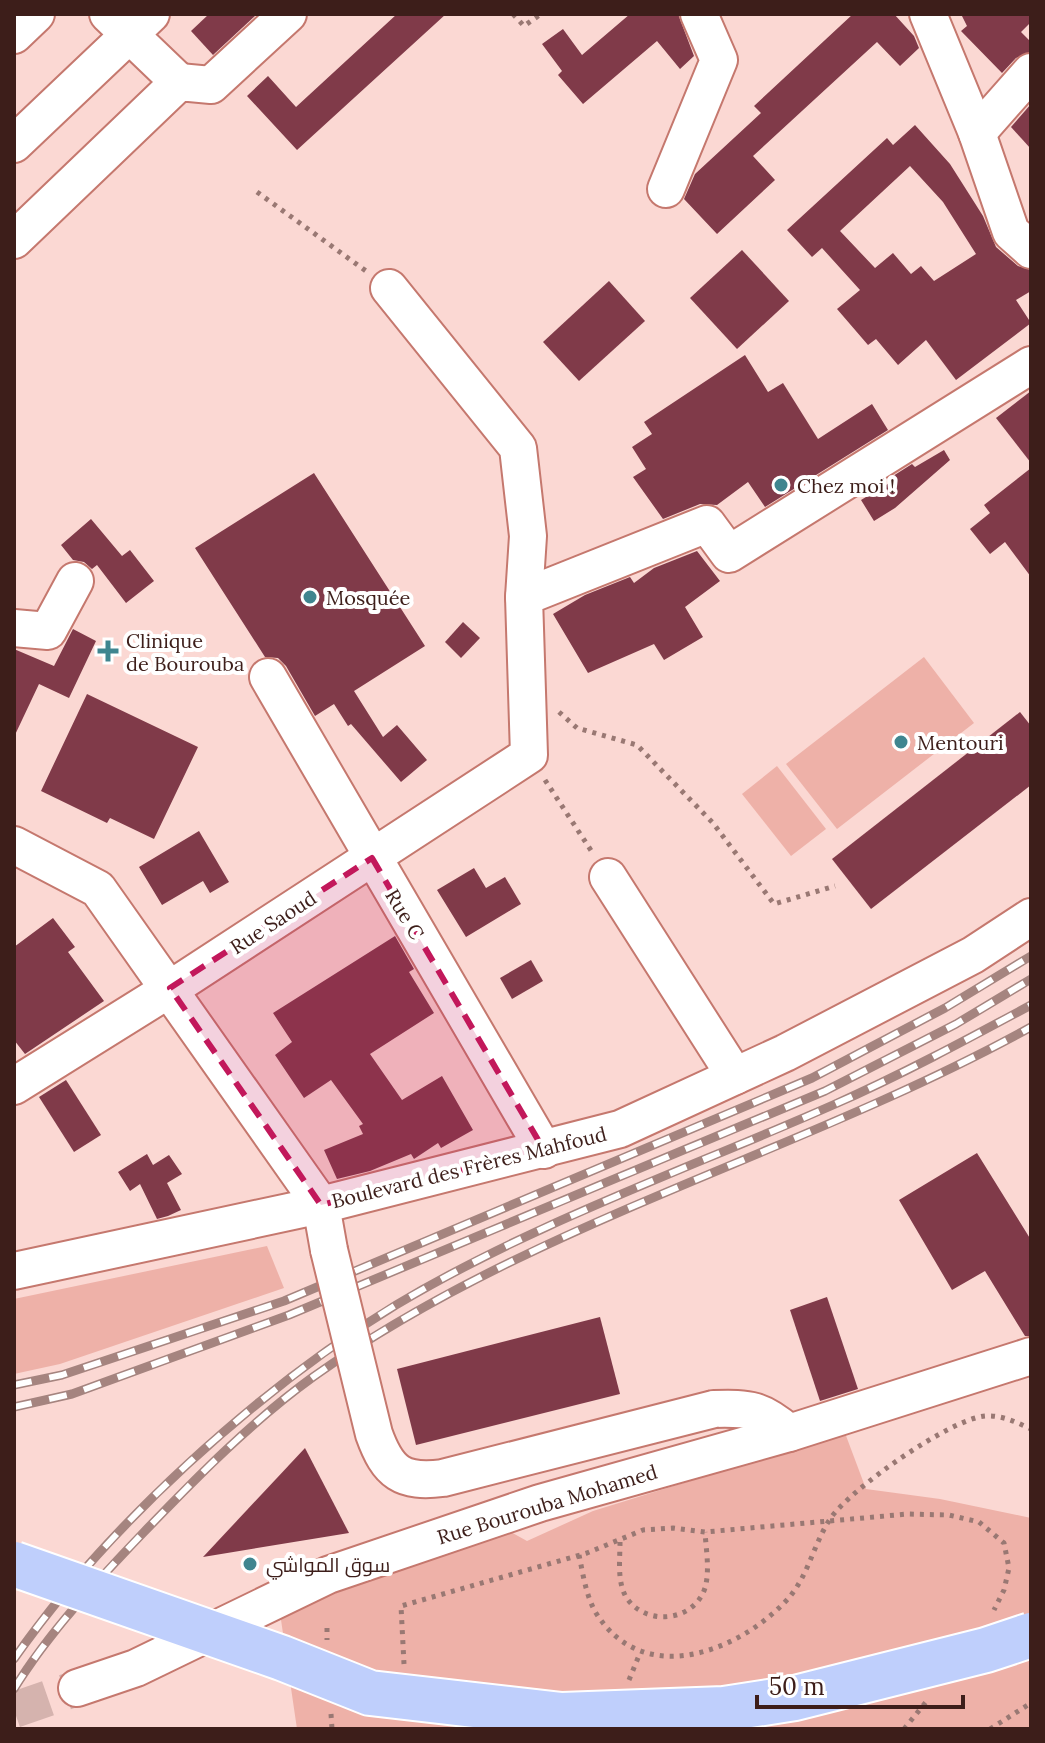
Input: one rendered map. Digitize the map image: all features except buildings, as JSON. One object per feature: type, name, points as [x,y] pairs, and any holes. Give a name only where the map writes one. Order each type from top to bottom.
[{"type":"main road","points":[[14,1564],[282,1658],[370,1693],[562,1715],[724,1709],[795,1698],[986,1650],[1031,1635]]},
{"type":"street","points":[[14,35],[36,14]]},
{"type":"street","points":[[14,144],[130,21],[179,82],[211,85],[288,14]]},
{"type":"street","points":[[666,189],[719,60],[699,14]]},
{"type":"street","points":[[928,14],[977,133],[1011,232],[1031,250]]},
{"type":"street","points":[[977,133],[1031,72]]},
{"type":"street","points":[[14,240],[179,82]]},
{"type":"street","points":[[389,288],[518,448],[528,536],[524,597],[529,755]]},
{"type":"street","points":[[524,597],[707,524],[729,554],[1031,365]]},
{"type":"street","points":[[14,628],[48,631],[75,581]]},
{"type":"street","name":"Rue C","points":[[268,677],[544,1150]]},
{"type":"street","name":"Rue Saoud","points":[[14,1086],[529,755]]},
{"type":"street","points":[[14,845],[98,889],[321,1205],[14,1271]]},
{"type":"street","points":[[608,877],[735,1076]]},
{"type":"street","name":"Boulevard des Frères Mahfoud","points":[[789,1433],[751,1408],[714,1409],[443,1478],[418,1481],[407,1476],[383,1459],[374,1434],[321,1205],[620,1129],[735,1076],[973,955],[1031,917]]},
{"type":"street","name":"Rue Bourouba Mohamed","points":[[77,1688],[136,1668],[243,1613],[328,1575],[540,1503],[789,1433],[1031,1356]]},
{"type":"path","points":[[513,14],[524,26],[541,14]]},
{"type":"path","points":[[257,192],[389,288]]},
{"type":"path","points":[[527,681],[577,728],[637,745],[713,823],[774,904],[835,886]]},
{"type":"path","points":[[529,755],[608,877]]},
{"type":"path","points":[[579,1555],[596,1614],[625,1644],[640,1653],[654,1655],[698,1653],[733,1641],[764,1622],[786,1601],[803,1581],[829,1520],[850,1495],[883,1469],[971,1419],[996,1416],[1031,1429]]},
{"type":"path","points":[[405,1667],[401,1606],[579,1555],[657,1527],[705,1532],[908,1514],[949,1515],[979,1522],[1004,1543],[1009,1568],[1004,1590],[992,1613]]},
{"type":"path","points":[[620,1542],[620,1575],[626,1597],[642,1612],[675,1616],[694,1606],[705,1587],[705,1532]]},
{"type":"path","points":[[904,1729],[933,1694]]},
{"type":"path","points":[[990,1729],[1031,1703]]},
{"type":"highlighted area","points":[[372,858],[544,1150],[321,1205],[170,988]]},
{"type":"shaded area","points":[[924,657],[974,723],[837,829],[786,764]]},
{"type":"shaded area","points":[[777,766],[826,829],[791,856],[742,794]]},
{"type":"shaded area","points":[[267,1246],[284,1288],[60,1364],[14,1374],[14,1299]]},
{"type":"shaded area","points":[[845,1433],[866,1489],[940,1499],[1031,1518],[1031,1729],[297,1729],[280,1613],[509,1531],[527,1541],[593,1511]]},
{"type":"tunnel","points":[[14,1710],[77,1688]]},
{"type":"railway","points":[[14,1385],[62,1375],[284,1301],[812,1078],[945,1008],[1031,956]]},
{"type":"railway","points":[[14,1407],[72,1394],[289,1315],[825,1091],[956,1024],[1031,979]]},
{"type":"railway","points":[[14,1659],[93,1560],[188,1464],[291,1377],[396,1305],[448,1275],[556,1223],[858,1094],[1031,1005]]},
{"type":"railway","points":[[14,1689],[58,1627],[144,1532],[246,1431],[313,1377],[397,1323],[485,1275],[575,1232],[852,1114],[1031,1027]]},
{"type":"place","name":"Chez moi !","points":[[781,485]]},
{"type":"place","name":"Mosquée","points":[[310,597]]},
{"type":"place","name":"Clinique de Bourouba","points":[[108,651]]},
{"type":"place","name":"Mentouri","points":[[901,742]]},
{"type":"place","name":"سوق المواشي","points":[[250,1564]]}]
